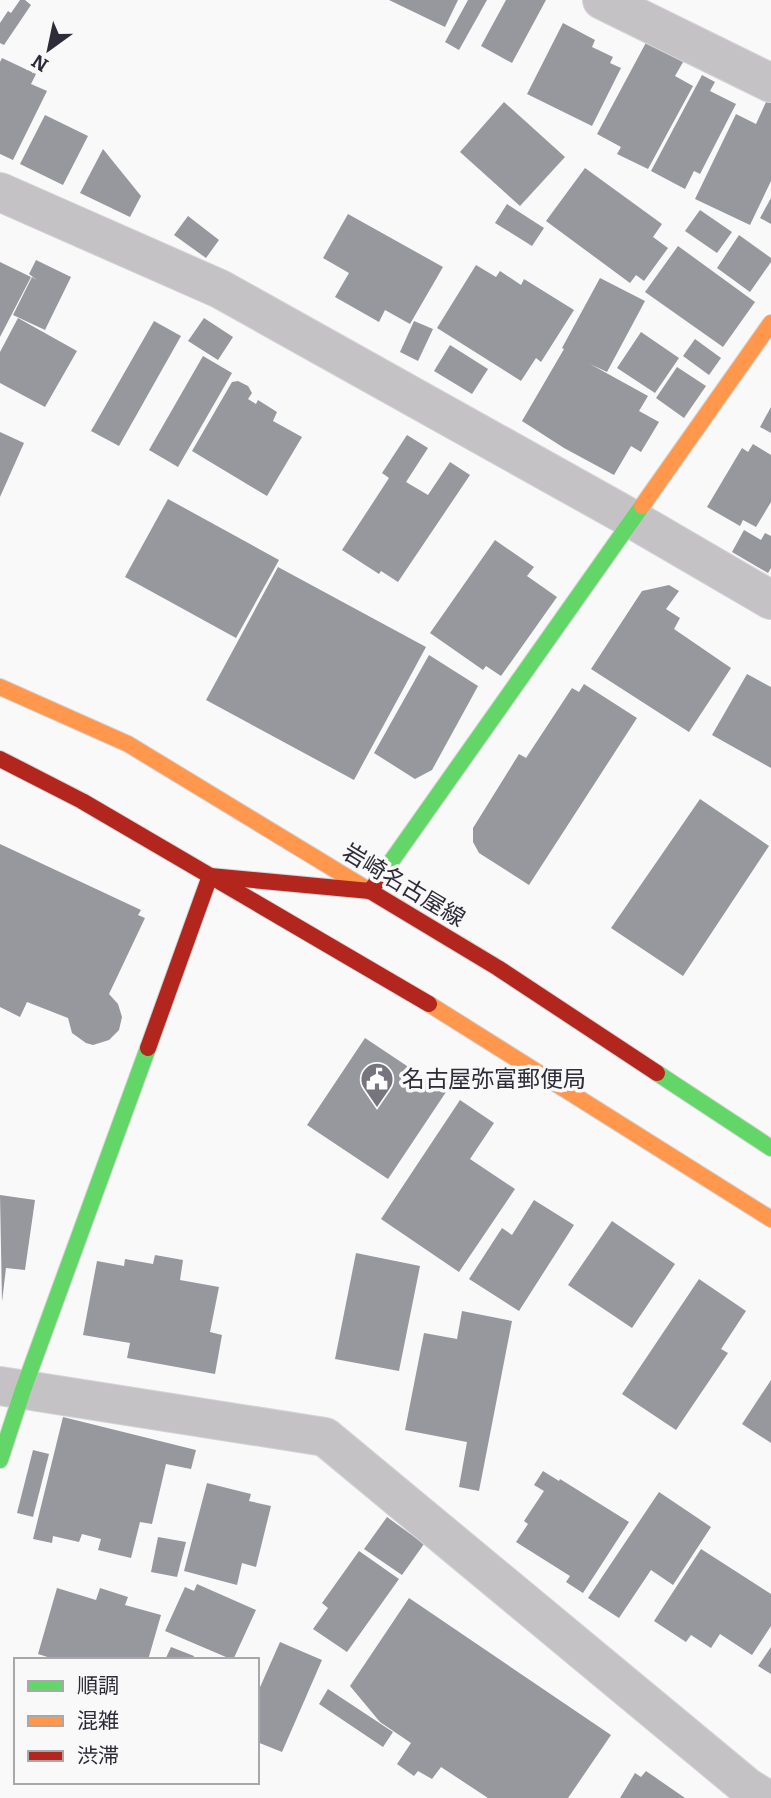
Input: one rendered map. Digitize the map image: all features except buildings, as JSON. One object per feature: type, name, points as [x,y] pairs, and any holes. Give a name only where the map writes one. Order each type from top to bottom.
[{"type":"main road","points":[[210,876],[370,891],[771,323]]},
{"type":"main road","name":"岩崎名古屋線","points":[[0,687],[128,744],[498,968],[771,1148]]},
{"type":"main road","points":[[0,759],[82,801],[456,1020],[771,1219]]},
{"type":"main road","points":[[0,1460],[12,1388],[210,876]]},
{"type":"street","points":[[602,0],[771,83]]},
{"type":"street","points":[[0,192],[220,289],[632,519],[771,600]]},
{"type":"street","points":[[12,1388],[325,1437],[747,1787],[765,1798]]},
{"type":"traffic: fast","points":[[376,883],[642,506]]},
{"type":"traffic: fast","points":[[0,1460],[148,1048]]},
{"type":"traffic: fast","points":[[657,1073],[771,1148]]},
{"type":"traffic: slow","points":[[642,506],[771,323]]},
{"type":"traffic: slow","points":[[0,687],[128,744],[370,891]]},
{"type":"traffic: slow","points":[[429,1004],[771,1219]]},
{"type":"traffic: jam","points":[[0,759],[82,801],[429,1004]]},
{"type":"traffic: jam","points":[[148,1048],[210,876],[370,891],[376,883]]},
{"type":"traffic: jam","points":[[370,891],[498,968],[657,1073]]},
{"type":"place","name":"名古屋弥富郵便局","points":[[377,1109]]}]
